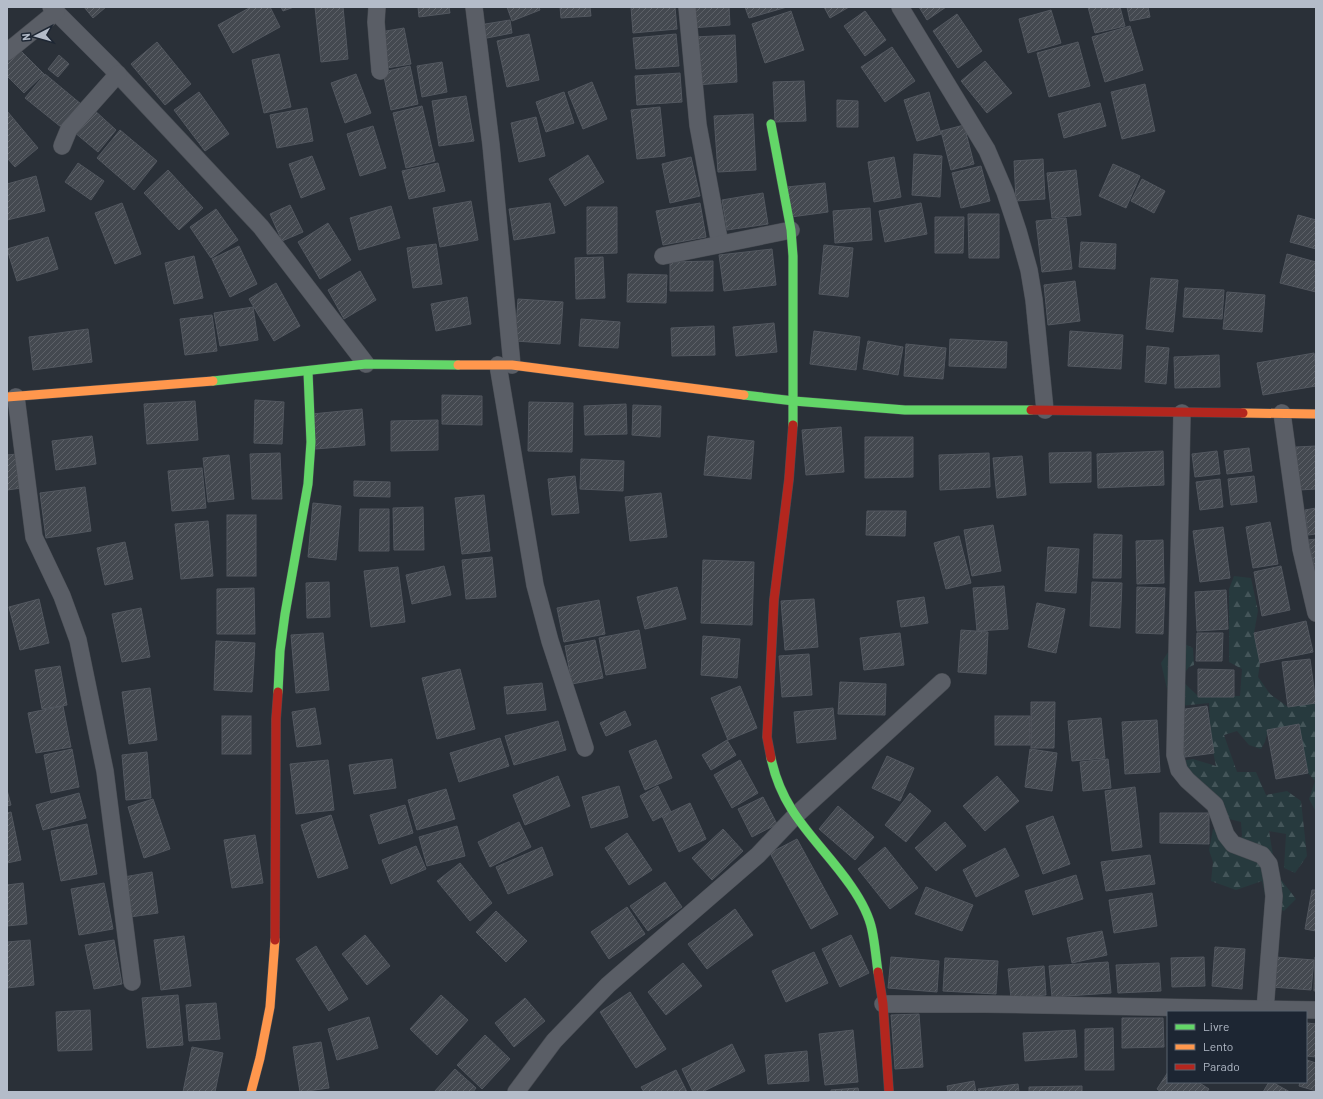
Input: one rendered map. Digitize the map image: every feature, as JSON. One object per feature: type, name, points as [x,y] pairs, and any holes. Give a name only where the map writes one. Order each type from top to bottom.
[{"type":"street","points":[[377,7],[376,22],[380,70]]},
{"type":"street","points":[[474,7],[491,145],[505,365],[534,585],[550,641],[585,748]]},
{"type":"street","points":[[687,7],[698,125],[720,244]]},
{"type":"street","points":[[900,7],[987,150],[1005,192],[1029,270],[1040,346],[1046,410]]},
{"type":"street","points":[[7,52],[53,9],[118,74],[262,227],[366,364]]},
{"type":"street","points":[[62,146],[69,129],[118,74]]},
{"type":"street","points":[[771,124],[791,230],[793,256],[794,401],[790,479],[774,600],[767,737],[773,767],[780,789],[795,816],[851,886],[864,909],[872,929],[883,1004],[889,1092]]},
{"type":"street","points":[[663,256],[791,230]]},
{"type":"street","points":[[132,982],[105,772],[78,640],[62,596],[34,537],[11,397],[234,379],[308,372],[366,364],[505,365],[794,401],[905,410],[1046,410],[1316,414]]},
{"type":"street","points":[[251,1092],[260,1058],[270,1007],[275,948],[276,719],[282,636],[308,484],[311,442],[308,372]]},
{"type":"street","points":[[1182,413],[1175,755],[1179,770],[1187,780],[1215,805],[1226,835],[1233,844],[1262,855],[1269,864],[1274,896],[1265,1010]]},
{"type":"street","points":[[1282,414],[1301,549],[1316,612]]},
{"type":"street","points":[[516,1092],[554,1041],[608,985],[758,855],[795,816],[942,682]]},
{"type":"street","points":[[883,1004],[1316,1010]]},
{"type":"green space","points":[[1234,576],[1251,578],[1258,611],[1254,633],[1260,663],[1258,677],[1270,694],[1288,707],[1316,703],[1316,812],[1309,799],[1315,781],[1308,773],[1299,724],[1268,730],[1265,742],[1261,749],[1249,745],[1237,731],[1224,735],[1237,772],[1256,772],[1266,795],[1287,791],[1301,801],[1307,856],[1295,873],[1284,868],[1286,834],[1269,831],[1276,873],[1296,899],[1284,911],[1267,905],[1262,881],[1236,890],[1211,881],[1213,862],[1209,850],[1213,829],[1221,831],[1234,846],[1242,836],[1241,822],[1218,816],[1181,761],[1193,759],[1216,766],[1211,742],[1209,703],[1180,706],[1168,693],[1161,663],[1176,640],[1193,648],[1194,665],[1189,667],[1180,679],[1198,696],[1240,696],[1242,669],[1229,662],[1229,589]]},
{"type":"building","points":[[84,7],[106,7],[93,18]]},
{"type":"building","points":[[251,7],[270,7],[280,27],[233,53],[218,25]]},
{"type":"building","points":[[281,7],[294,7],[283,11]]},
{"type":"building","points":[[315,7],[343,7],[348,59],[321,62]]},
{"type":"building","points":[[418,7],[449,7],[450,13],[419,17]]},
{"type":"building","points":[[507,7],[539,7],[540,10],[512,21]]},
{"type":"building","points":[[560,7],[590,7],[591,16],[561,18]]},
{"type":"building","points":[[631,7],[675,7],[677,29],[633,33]]},
{"type":"building","points":[[691,7],[729,7],[730,25],[692,28]]},
{"type":"building","points":[[745,7],[787,7],[749,18]]},
{"type":"building","points":[[824,7],[849,7],[830,18]]},
{"type":"building","points":[[919,7],[946,7],[927,20]]},
{"type":"building","points":[[1088,7],[1120,7],[1125,26],[1095,33]]},
{"type":"building","points":[[1127,7],[1148,7],[1150,17],[1130,21]]},
{"type":"building","points":[[1051,10],[1061,43],[1028,53],[1019,19]]},
{"type":"building","points":[[791,11],[804,50],[765,63],[752,24]]},
{"type":"building","points":[[865,11],[886,40],[865,56],[844,26]]},
{"type":"building","points":[[957,14],[982,51],[958,68],[933,31]]},
{"type":"building","points":[[510,20],[512,33],[482,39],[479,25]]},
{"type":"building","points":[[1130,26],[1143,70],[1105,82],[1092,37]]},
{"type":"building","points":[[404,28],[411,64],[387,68],[380,32]]},
{"type":"building","points":[[529,34],[539,80],[507,87],[497,41]]},
{"type":"building","points":[[676,34],[679,66],[636,69],[633,38]]},
{"type":"building","points":[[735,35],[737,82],[696,85],[694,37]]},
{"type":"building","points":[[157,42],[191,84],[165,105],[131,64]]},
{"type":"building","points":[[1078,42],[1090,86],[1049,97],[1037,53]]},
{"type":"building","points":[[17,47],[44,74],[24,93],[7,76],[7,57]]},
{"type":"building","points":[[892,47],[915,81],[885,102],[861,67]]},
{"type":"building","points":[[279,54],[291,107],[264,113],[252,60]]},
{"type":"building","points":[[59,55],[69,64],[58,77],[48,69]]},
{"type":"building","points":[[985,61],[1012,93],[987,113],[961,81]]},
{"type":"building","points":[[442,62],[447,92],[422,97],[417,66]]},
{"type":"building","points":[[410,66],[418,104],[391,110],[383,72]]},
{"type":"building","points":[[680,73],[682,102],[637,105],[635,76]]},
{"type":"building","points":[[45,74],[81,104],[61,127],[25,98]]},
{"type":"building","points":[[356,74],[371,113],[345,123],[331,83]]},
{"type":"building","points":[[804,81],[806,121],[775,122],[773,82]]},
{"type":"building","points":[[592,82],[607,119],[583,129],[568,92]]},
{"type":"building","points":[[1145,84],[1155,131],[1122,139],[1111,92]]},
{"type":"building","points":[[199,92],[229,134],[205,151],[174,110]]},
{"type":"building","points":[[564,92],[574,123],[546,132],[536,102]]},
{"type":"building","points":[[929,92],[941,134],[917,141],[904,100]]},
{"type":"building","points":[[466,96],[474,141],[439,146],[432,101]]},
{"type":"building","points":[[837,100],[858,101],[858,127],[837,127]]},
{"type":"building","points":[[1100,103],[1106,126],[1064,138],[1058,114]]},
{"type":"building","points":[[422,106],[435,161],[406,168],[393,113]]},
{"type":"building","points":[[660,107],[665,156],[637,159],[631,110]]},
{"type":"building","points":[[307,108],[313,141],[277,148],[270,115]]},
{"type":"building","points":[[93,109],[116,130],[98,152],[74,132]]},
{"type":"building","points":[[7,111],[38,148],[15,167],[7,158]]},
{"type":"building","points":[[753,114],[756,170],[718,172],[714,116]]},
{"type":"building","points":[[536,117],[545,156],[519,162],[511,123]]},
{"type":"building","points":[[964,125],[974,164],[951,170],[941,131]]},
{"type":"building","points":[[373,126],[386,168],[360,176],[347,134]]},
{"type":"building","points":[[120,130],[157,161],[134,190],[97,158]]},
{"type":"building","points":[[914,154],[942,156],[940,197],[912,195]]},
{"type":"building","points":[[588,155],[604,182],[565,206],[549,179]]},
{"type":"building","points":[[312,156],[325,189],[301,198],[289,164]]},
{"type":"building","points":[[691,157],[700,196],[670,203],[662,164]]},
{"type":"building","points":[[894,157],[901,197],[874,202],[868,162]]},
{"type":"building","points":[[1043,159],[1045,199],[1016,201],[1014,161]]},
{"type":"building","points":[[78,163],[104,181],[91,200],[65,182]]},
{"type":"building","points":[[438,163],[445,191],[409,199],[402,171]]},
{"type":"building","points":[[1113,164],[1140,176],[1126,208],[1099,196]]},
{"type":"building","points":[[981,166],[990,201],[961,208],[952,173]]},
{"type":"building","points":[[168,170],[203,208],[179,230],[144,193]]},
{"type":"building","points":[[1076,170],[1081,215],[1052,218],[1047,173]]},
{"type":"building","points":[[36,176],[45,211],[7,220],[7,184]]},
{"type":"building","points":[[1142,179],[1165,191],[1154,213],[1131,201]]},
{"type":"building","points":[[825,183],[828,212],[791,217],[787,187]]},
{"type":"building","points":[[763,193],[768,224],[727,230],[722,200]]},
{"type":"building","points":[[471,201],[478,240],[440,247],[433,208]]},
{"type":"building","points":[[122,203],[141,254],[115,264],[95,213]]},
{"type":"building","points":[[550,203],[555,233],[514,240],[509,209]]},
{"type":"building","points":[[700,203],[706,237],[663,245],[656,211]]},
{"type":"building","points":[[921,203],[927,234],[885,242],[879,211]]},
{"type":"building","points":[[290,205],[303,232],[282,241],[270,214]]},
{"type":"building","points":[[391,206],[400,238],[359,250],[350,218]]},
{"type":"building","points":[[587,207],[617,207],[617,253],[587,254]]},
{"type":"building","points":[[870,208],[872,240],[835,243],[833,211]]},
{"type":"building","points":[[216,209],[238,240],[211,258],[190,227]]},
{"type":"building","points":[[968,214],[999,214],[999,258],[969,258]]},
{"type":"building","points":[[1298,215],[1316,220],[1316,249],[1290,242]]},
{"type":"building","points":[[935,217],[964,217],[963,253],[935,253]]},
{"type":"building","points":[[1066,218],[1072,269],[1042,272],[1036,221]]},
{"type":"building","points":[[328,223],[351,260],[320,279],[298,242]]},
{"type":"building","points":[[48,237],[58,269],[17,281],[7,249]]},
{"type":"building","points":[[1081,242],[1116,244],[1115,269],[1079,267]]},
{"type":"building","points":[[436,244],[442,284],[413,288],[407,248]]},
{"type":"building","points":[[824,245],[853,248],[848,297],[819,294]]},
{"type":"building","points":[[239,246],[257,284],[230,297],[212,259]]},
{"type":"building","points":[[772,249],[776,285],[724,291],[719,255]]},
{"type":"building","points":[[1287,254],[1316,262],[1316,292],[1280,283]]},
{"type":"building","points":[[194,256],[203,298],[174,304],[165,263]]},
{"type":"building","points":[[603,257],[605,298],[576,299],[575,258]]},
{"type":"building","points":[[713,261],[713,291],[670,291],[670,262]]},
{"type":"building","points":[[360,271],[376,300],[344,319],[328,290]]},
{"type":"building","points":[[628,274],[667,275],[666,303],[627,302]]},
{"type":"building","points":[[1151,278],[1178,280],[1173,332],[1146,329]]},
{"type":"building","points":[[1075,281],[1080,321],[1048,325],[1044,285]]},
{"type":"building","points":[[276,283],[300,326],[274,341],[249,299]]},
{"type":"building","points":[[1185,288],[1224,290],[1222,319],[1183,317]]},
{"type":"building","points":[[1227,292],[1265,295],[1262,332],[1223,329]]},
{"type":"building","points":[[467,297],[471,324],[436,331],[431,304]]},
{"type":"building","points":[[518,299],[563,302],[560,344],[515,341]]},
{"type":"building","points":[[253,307],[258,340],[220,346],[214,313]]},
{"type":"building","points":[[212,315],[217,351],[185,355],[180,319]]},
{"type":"building","points":[[581,319],[620,322],[618,348],[579,346]]},
{"type":"building","points":[[774,323],[777,352],[736,356],[733,327]]},
{"type":"building","points":[[714,326],[715,355],[672,356],[671,328]]},
{"type":"building","points":[[88,329],[92,362],[33,370],[29,337]]},
{"type":"building","points":[[814,331],[860,337],[856,370],[810,364]]},
{"type":"building","points":[[1070,331],[1123,335],[1121,369],[1068,366]]},
{"type":"building","points":[[950,339],[1007,342],[1006,368],[949,366]]},
{"type":"building","points":[[868,341],[903,347],[898,375],[863,369]]},
{"type":"building","points":[[906,344],[946,348],[943,379],[904,376]]},
{"type":"building","points":[[1147,346],[1169,348],[1166,384],[1145,382]]},
{"type":"building","points":[[1314,353],[1316,386],[1263,395],[1257,363]]},
{"type":"building","points":[[1219,355],[1220,387],[1175,388],[1174,357]]},
{"type":"building","points":[[442,395],[482,396],[482,425],[442,424]]},
{"type":"building","points":[[255,400],[284,402],[282,444],[254,443]]},
{"type":"building","points":[[195,401],[198,440],[147,444],[144,404]]},
{"type":"building","points":[[529,402],[573,403],[572,452],[528,451]]},
{"type":"building","points":[[626,404],[627,434],[585,435],[584,406]]},
{"type":"building","points":[[633,405],[661,406],[660,437],[632,435]]},
{"type":"building","points":[[362,409],[365,445],[315,449],[312,414]]},
{"type":"building","points":[[438,420],[438,450],[391,451],[391,421]]},
{"type":"building","points":[[841,427],[844,472],[806,475],[802,430]]},
{"type":"building","points":[[92,436],[96,464],[56,470],[52,441]]},
{"type":"building","points":[[708,436],[754,441],[751,479],[704,475]]},
{"type":"building","points":[[865,437],[913,437],[913,477],[865,478]]},
{"type":"building","points":[[1316,446],[1316,489],[1299,490],[1296,447]]},
{"type":"building","points":[[1249,448],[1252,471],[1227,474],[1224,451]]},
{"type":"building","points":[[1163,451],[1164,485],[1098,488],[1097,454]]},
{"type":"building","points":[[1217,451],[1220,474],[1195,477],[1192,454]]},
{"type":"building","points":[[1091,452],[1091,482],[1050,483],[1049,453]]},
{"type":"building","points":[[280,453],[282,499],[252,499],[250,454]]},
{"type":"building","points":[[989,453],[990,487],[940,490],[939,455]]},
{"type":"building","points":[[17,454],[22,488],[7,490],[7,455]]},
{"type":"building","points":[[229,455],[234,499],[208,502],[203,458]]},
{"type":"building","points":[[1022,456],[1026,495],[997,498],[993,458]]},
{"type":"building","points":[[581,459],[624,461],[623,491],[580,489]]},
{"type":"building","points":[[202,468],[206,508],[172,511],[168,471]]},
{"type":"building","points":[[575,476],[579,513],[552,515],[548,479]]},
{"type":"building","points":[[1254,476],[1257,502],[1231,505],[1228,479]]},
{"type":"building","points":[[1220,479],[1223,507],[1200,510],[1196,482]]},
{"type":"building","points":[[354,481],[390,482],[390,497],[354,496]]},
{"type":"building","points":[[85,487],[91,531],[46,538],[40,493]]},
{"type":"building","points":[[661,493],[667,537],[630,541],[625,497]]},
{"type":"building","points":[[484,495],[490,551],[462,554],[455,498]]},
{"type":"building","points":[[313,503],[341,506],[336,560],[308,557]]},
{"type":"building","points":[[423,507],[424,550],[394,550],[393,508]]},
{"type":"building","points":[[1316,508],[1316,534],[1308,535],[1305,510]]},
{"type":"building","points":[[360,509],[389,509],[389,551],[359,551]]},
{"type":"building","points":[[867,511],[906,511],[905,536],[866,535]]},
{"type":"building","points":[[227,515],[256,515],[256,576],[227,576]]},
{"type":"building","points":[[208,521],[213,576],[181,579],[175,524]]},
{"type":"building","points":[[1270,522],[1278,564],[1253,568],[1246,527]]},
{"type":"building","points":[[993,525],[1001,571],[972,576],[964,530]]},
{"type":"building","points":[[1223,527],[1230,578],[1200,582],[1193,531]]},
{"type":"building","points":[[1094,534],[1122,535],[1121,578],[1093,578]]},
{"type":"building","points":[[959,536],[971,583],[946,589],[934,543]]},
{"type":"building","points":[[1316,539],[1316,569],[1315,569],[1308,540]]},
{"type":"building","points":[[1163,540],[1164,583],[1137,584],[1136,541]]},
{"type":"building","points":[[125,542],[133,579],[105,585],[97,548]]},
{"type":"building","points":[[1048,547],[1079,549],[1076,593],[1045,591]]},
{"type":"building","points":[[492,557],[496,597],[466,599],[462,560]]},
{"type":"building","points":[[703,560],[754,562],[752,625],[701,623]]},
{"type":"building","points":[[444,566],[451,595],[412,604],[406,575]]},
{"type":"building","points":[[1281,566],[1290,610],[1262,616],[1254,572]]},
{"type":"building","points":[[398,567],[405,622],[371,627],[364,571]]},
{"type":"building","points":[[329,582],[330,617],[307,618],[306,583]]},
{"type":"building","points":[[1092,582],[1122,583],[1120,628],[1090,626]]},
{"type":"building","points":[[1004,586],[1008,629],[977,631],[973,588]]},
{"type":"building","points":[[677,587],[686,619],[645,629],[637,597]]},
{"type":"building","points":[[1137,587],[1165,588],[1163,634],[1136,633]]},
{"type":"building","points":[[254,588],[255,634],[217,634],[217,589]]},
{"type":"building","points":[[1226,590],[1228,629],[1197,631],[1195,592]]},
{"type":"building","points":[[924,597],[928,623],[901,627],[897,601]]},
{"type":"building","points":[[39,599],[49,643],[20,650],[9,607]]},
{"type":"building","points":[[814,599],[818,647],[785,650],[781,601]]},
{"type":"building","points":[[599,600],[605,634],[564,642],[557,608]]},
{"type":"building","points":[[1037,603],[1065,609],[1056,653],[1028,647]]},
{"type":"building","points":[[141,608],[150,657],[122,662],[112,614]]},
{"type":"building","points":[[1306,621],[1313,652],[1260,663],[1254,633]]},
{"type":"building","points":[[639,630],[646,668],[606,675],[599,638]]},
{"type":"building","points":[[961,630],[988,632],[986,674],[958,672]]},
{"type":"building","points":[[323,633],[329,690],[296,693],[291,635]]},
{"type":"building","points":[[900,633],[904,665],[864,670],[860,638]]},
{"type":"building","points":[[1197,633],[1223,633],[1222,661],[1196,661]]},
{"type":"building","points":[[703,636],[740,639],[737,678],[701,675]]},
{"type":"building","points":[[595,640],[603,678],[572,684],[565,646]]},
{"type":"building","points":[[216,641],[255,643],[252,692],[214,690]]},
{"type":"building","points":[[809,654],[812,695],[782,697],[779,656]]},
{"type":"building","points":[[1310,659],[1316,703],[1288,707],[1282,662]]},
{"type":"building","points":[[60,666],[67,705],[42,709],[35,670]]},
{"type":"building","points":[[460,669],[475,729],[437,739],[422,678]]},
{"type":"building","points":[[1198,669],[1234,670],[1234,697],[1198,697]]},
{"type":"building","points":[[840,682],[886,684],[885,715],[838,714]]},
{"type":"building","points":[[542,683],[546,710],[507,714],[504,687]]},
{"type":"building","points":[[740,686],[757,728],[728,740],[711,698]]},
{"type":"building","points":[[150,688],[157,740],[129,744],[122,692]]},
{"type":"building","points":[[1031,702],[1055,702],[1054,748],[1031,748]]},
{"type":"building","points":[[63,706],[71,747],[36,753],[28,713]]},
{"type":"building","points":[[1207,706],[1214,753],[1185,757],[1178,710]]},
{"type":"building","points":[[315,708],[321,744],[297,747],[292,712]]},
{"type":"building","points":[[833,708],[836,739],[797,743],[794,712]]},
{"type":"building","points":[[625,711],[631,725],[606,736],[600,723]]},
{"type":"building","points":[[222,716],[251,716],[251,754],[222,754]]},
{"type":"building","points":[[995,716],[1030,716],[1030,745],[995,745]]},
{"type":"building","points":[[1101,718],[1105,758],[1072,761],[1068,721]]},
{"type":"building","points":[[1157,720],[1160,772],[1125,774],[1122,722]]},
{"type":"building","points":[[558,721],[566,750],[514,765],[505,736]]},
{"type":"building","points":[[1299,724],[1308,773],[1276,779],[1267,730]]},
{"type":"building","points":[[500,738],[509,766],[459,782],[450,753]]},
{"type":"building","points":[[656,740],[672,778],[645,790],[629,751]]},
{"type":"building","points":[[727,740],[736,755],[711,770],[702,755]]},
{"type":"building","points":[[72,749],[79,787],[51,793],[44,755]]},
{"type":"building","points":[[1030,749],[1057,753],[1052,791],[1025,787]]},
{"type":"building","points":[[147,752],[151,798],[126,800],[122,755]]},
{"type":"building","points":[[887,756],[914,768],[900,801],[872,788]]},
{"type":"building","points":[[392,759],[396,788],[354,794],[349,765]]},
{"type":"building","points":[[1108,759],[1111,788],[1083,791],[1080,762]]},
{"type":"building","points":[[328,760],[334,810],[296,814],[290,764]]},
{"type":"building","points":[[740,760],[758,793],[732,808],[714,775]]},
{"type":"building","points":[[558,776],[570,806],[525,825],[513,795]]},
{"type":"building","points":[[997,776],[1019,801],[985,831],[963,806]]},
{"type":"building","points":[[619,786],[628,817],[591,828],[582,797]]},
{"type":"building","points":[[658,786],[671,812],[653,821],[640,796]]},
{"type":"building","points":[[1135,787],[1142,847],[1112,851],[1105,791]]},
{"type":"building","points":[[446,789],[455,819],[417,830],[408,800]]},
{"type":"building","points":[[7,790],[11,805],[7,806]]},
{"type":"building","points":[[79,793],[86,818],[43,830],[36,805]]},
{"type":"building","points":[[910,793],[931,811],[906,842],[885,825]]},
{"type":"building","points":[[763,797],[777,824],[752,837],[738,809]]},
{"type":"building","points":[[153,799],[170,849],[144,858],[128,807]]},
{"type":"building","points":[[690,803],[706,839],[679,852],[662,816]]},
{"type":"building","points":[[405,805],[413,833],[379,844],[370,815]]},
{"type":"building","points":[[838,806],[874,837],[855,860],[819,829]]},
{"type":"building","points":[[11,812],[21,860],[7,863],[7,813]]},
{"type":"building","points":[[1160,813],[1209,813],[1209,844],[1160,843]]},
{"type":"building","points":[[331,815],[348,868],[318,878],[301,825]]},
{"type":"building","points":[[1053,816],[1070,864],[1043,874],[1026,826]]},
{"type":"building","points":[[519,822],[531,847],[490,867],[478,842]]},
{"type":"building","points":[[945,822],[966,846],[936,871],[915,848]]},
{"type":"building","points":[[87,824],[97,874],[61,881],[51,831]]},
{"type":"building","points":[[457,826],[465,856],[427,866],[419,837]]},
{"type":"building","points":[[723,829],[743,851],[712,880],[692,858]]},
{"type":"building","points":[[627,833],[652,870],[629,885],[605,848]]},
{"type":"building","points":[[255,835],[263,883],[232,888],[224,840]]},
{"type":"building","points":[[797,839],[838,914],[811,929],[770,853]]},
{"type":"building","points":[[416,846],[426,869],[391,884],[382,860]]},
{"type":"building","points":[[542,847],[553,875],[508,894],[496,867]]},
{"type":"building","points":[[885,847],[918,888],[890,909],[858,869]]},
{"type":"building","points":[[1005,848],[1019,876],[976,897],[963,870]]},
{"type":"building","points":[[1150,855],[1155,884],[1106,891],[1101,862]]},
{"type":"building","points":[[460,863],[492,903],[470,921],[437,881]]},
{"type":"building","points":[[152,872],[158,913],[130,917],[124,877]]},
{"type":"building","points":[[1076,875],[1083,899],[1033,915],[1025,891]]},
{"type":"building","points":[[665,882],[682,907],[648,931],[630,906]]},
{"type":"building","points":[[23,883],[27,924],[7,926],[7,885]]},
{"type":"building","points":[[104,883],[113,929],[79,935],[71,889]]},
{"type":"building","points":[[926,887],[973,905],[962,931],[915,914]]},
{"type":"building","points":[[1312,890],[1316,890],[1316,931],[1305,929]]},
{"type":"building","points":[[1152,893],[1157,926],[1114,933],[1109,900]]},
{"type":"building","points":[[627,907],[645,934],[609,959],[591,932]]},
{"type":"building","points":[[735,909],[753,935],[707,969],[688,944]]},
{"type":"building","points":[[496,911],[527,941],[506,962],[476,932]]},
{"type":"building","points":[[1102,931],[1107,955],[1072,963],[1067,938]]},
{"type":"building","points":[[365,935],[390,966],[367,985],[342,954]]},
{"type":"building","points":[[851,935],[869,973],[840,987],[822,949]]},
{"type":"building","points":[[184,936],[191,986],[161,990],[154,940]]},
{"type":"building","points":[[30,940],[34,985],[7,988],[7,942]]},
{"type":"building","points":[[114,940],[122,984],[94,989],[85,945]]},
{"type":"building","points":[[316,946],[348,999],[329,1011],[296,959]]},
{"type":"building","points":[[1215,947],[1245,949],[1242,989],[1212,986]]},
{"type":"building","points":[[814,952],[828,983],[786,1002],[772,971]]},
{"type":"building","points":[[891,957],[939,961],[937,992],[888,988]]},
{"type":"building","points":[[1204,957],[1205,986],[1172,987],[1171,958]]},
{"type":"building","points":[[1275,957],[1314,960],[1311,990],[1272,987]]},
{"type":"building","points":[[1315,957],[1316,991],[1314,991]]},
{"type":"building","points":[[945,958],[998,961],[996,994],[943,991]]},
{"type":"building","points":[[1108,962],[1111,993],[1052,997],[1049,966]]},
{"type":"building","points":[[683,963],[702,986],[666,1015],[648,992]]},
{"type":"building","points":[[1159,963],[1161,991],[1118,993],[1116,965]]},
{"type":"building","points":[[1044,966],[1046,995],[1011,998],[1008,969]]},
{"type":"building","points":[[630,992],[666,1049],[636,1068],[600,1012]]},
{"type":"building","points":[[178,995],[183,1045],[147,1048],[142,998]]},
{"type":"building","points":[[441,995],[468,1020],[437,1055],[410,1029]]},
{"type":"building","points":[[525,998],[545,1021],[514,1047],[495,1023]]},
{"type":"building","points":[[216,1003],[220,1039],[189,1041],[186,1005]]},
{"type":"building","points":[[90,1010],[92,1050],[58,1051],[56,1012]]},
{"type":"building","points":[[919,1014],[923,1067],[895,1069],[891,1015]]},
{"type":"building","points":[[369,1017],[378,1048],[337,1060],[328,1029]]},
{"type":"building","points":[[1122,1018],[1163,1018],[1164,1047],[1122,1048]]},
{"type":"building","points":[[1307,1023],[1316,1024],[1316,1057],[1307,1056]]},
{"type":"building","points":[[1113,1028],[1114,1070],[1085,1070],[1085,1029]]},
{"type":"building","points":[[853,1030],[858,1082],[825,1085],[819,1034]]},
{"type":"building","points":[[1075,1030],[1077,1057],[1025,1061],[1023,1033]]},
{"type":"building","points":[[485,1035],[510,1059],[482,1089],[457,1065]]},
{"type":"building","points":[[321,1042],[329,1088],[300,1092],[293,1047]]},
{"type":"building","points":[[732,1044],[745,1071],[702,1092],[693,1092],[682,1069]]},
{"type":"building","points":[[192,1047],[223,1053],[215,1092],[183,1092]]},
{"type":"building","points":[[807,1051],[809,1081],[768,1084],[765,1055]]},
{"type":"building","points":[[1307,1060],[1316,1063],[1316,1091],[1299,1086],[1300,1083],[1307,1083]]},
{"type":"building","points":[[455,1069],[476,1088],[473,1092],[434,1092]]},
{"type":"building","points":[[676,1070],[687,1092],[644,1092],[641,1087]]},
{"type":"building","points":[[1167,1074],[1167,1083],[1200,1083],[1209,1089],[1207,1092],[1161,1092],[1157,1089]]},
{"type":"building","points":[[974,1081],[976,1092],[948,1092],[947,1086]]},
{"type":"building","points":[[1268,1083],[1274,1083],[1290,1092],[1263,1092]]},
{"type":"building","points":[[1018,1084],[1019,1092],[979,1092],[978,1089]]},
{"type":"building","points":[[1082,1086],[1082,1092],[1029,1092],[1029,1087]]},
{"type":"building","points":[[858,1088],[859,1092],[831,1092],[831,1090]]},
{"type":"traffic: fast","points":[[771,124],[791,230],[793,256],[793,425]]},
{"type":"traffic: fast","points":[[213,381],[366,364],[458,365]]},
{"type":"traffic: fast","points":[[278,692],[280,651],[285,614],[308,484],[311,442],[308,372]]},
{"type":"traffic: fast","points":[[744,395],[794,401],[905,410],[1031,410]]},
{"type":"traffic: fast","points":[[771,758],[784,796],[793,812],[839,870],[864,907],[872,930],[878,972]]},
{"type":"traffic: slow","points":[[458,365],[512,365],[744,395]]},
{"type":"traffic: slow","points":[[7,397],[213,381]]},
{"type":"traffic: slow","points":[[1243,413],[1316,414]]},
{"type":"traffic: slow","points":[[251,1092],[260,1058],[270,1007],[275,940]]},
{"type":"traffic: jam","points":[[1031,410],[1243,413]]},
{"type":"traffic: jam","points":[[771,758],[767,737],[774,600],[789,479],[793,425]]},
{"type":"traffic: jam","points":[[275,940],[276,719],[278,692]]},
{"type":"traffic: jam","points":[[878,972],[883,1004],[889,1092]]}]
